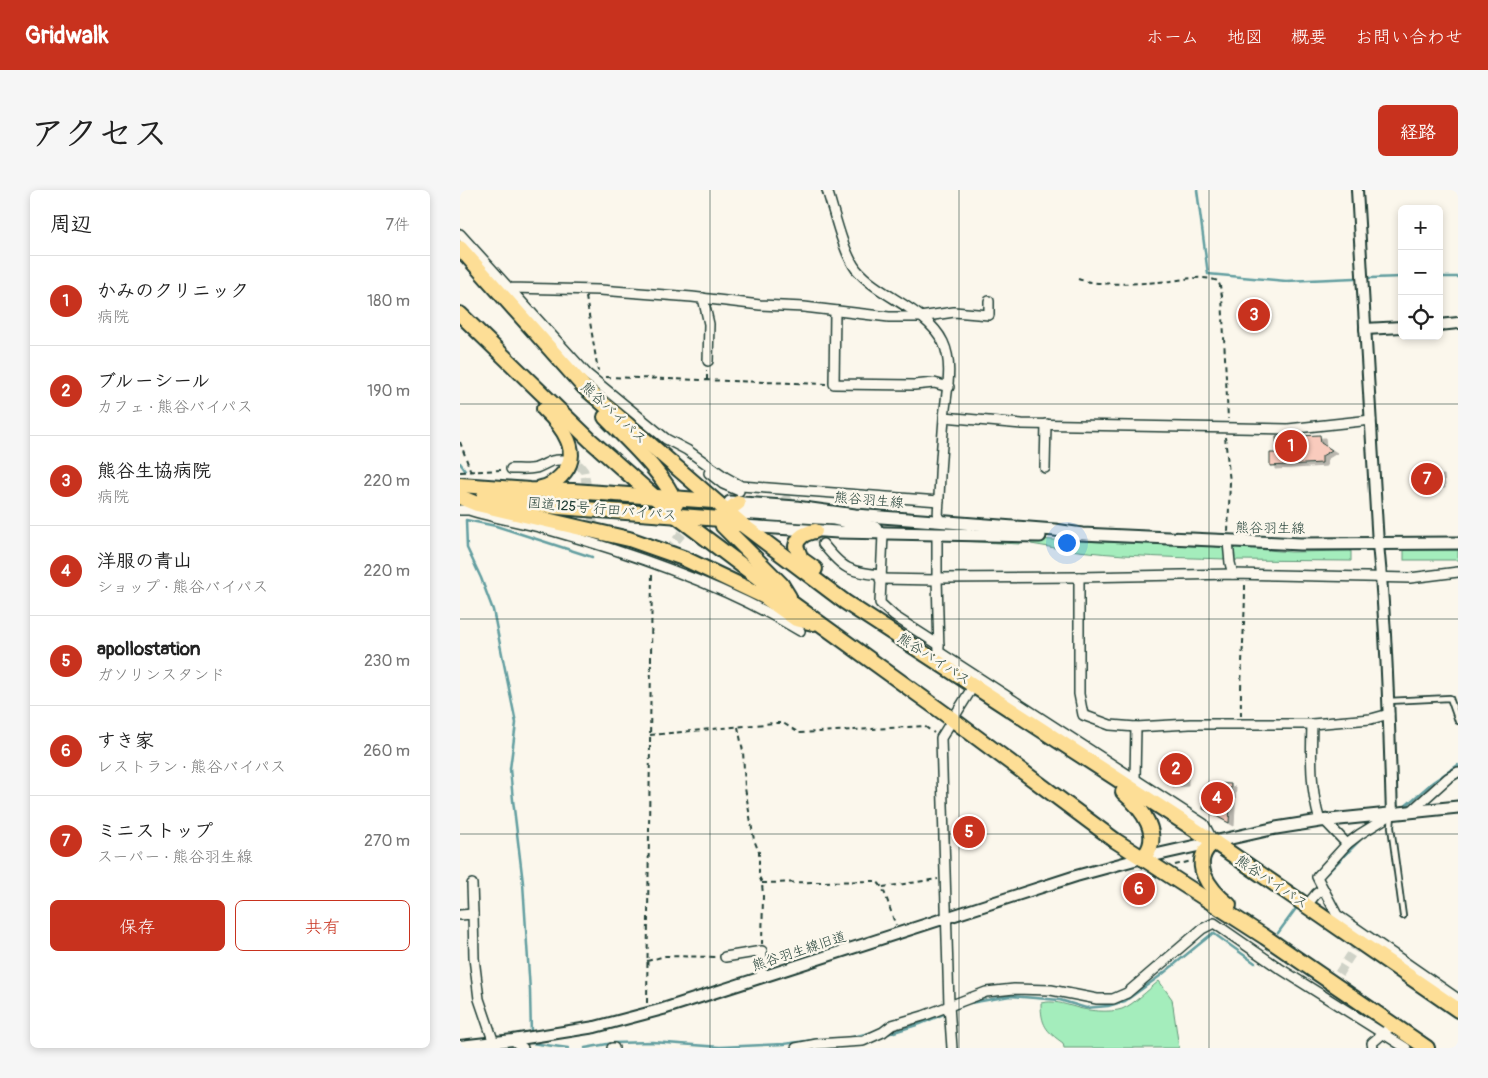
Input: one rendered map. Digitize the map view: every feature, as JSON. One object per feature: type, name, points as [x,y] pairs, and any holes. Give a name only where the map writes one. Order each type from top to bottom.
[{"type":"highway","name":"熊谷バイパス","points":[[460,248],[584,387],[714,501],[724,515],[724,526],[781,584],[793,604]]},
{"type":"highway","points":[[460,314],[590,440],[675,515],[1108,836],[1265,937]]},
{"type":"highway","points":[[518,372],[538,404],[557,422],[571,447],[566,471],[554,483],[530,490]]},
{"type":"highway","points":[[584,387],[602,414],[643,457],[673,497],[676,503],[675,515]]},
{"type":"highway","name":"国道125号 行田バイパス","points":[[460,486],[573,491],[714,501]]},
{"type":"highway","points":[[460,495],[477,504],[629,538],[683,558],[765,597],[796,618],[822,625]]},
{"type":"highway","name":"国道125号 行田バイパス","points":[[460,495],[558,507],[675,515],[724,515],[744,526]]},
{"type":"highway","points":[[724,515],[738,503]]},
{"type":"highway","name":"熊谷バイパス","points":[[744,526],[845,602],[1214,842],[1458,1010]]},
{"type":"highway","points":[[815,531],[800,537],[796,546],[798,552],[801,558],[831,581],[845,602]]},
{"type":"highway","points":[[1089,762],[1136,803],[1147,818],[1150,841],[1148,850],[1142,858]]},
{"type":"highway","points":[[1214,842],[1205,848],[1202,855],[1204,875],[1207,883],[1216,895],[1265,937],[1387,1029],[1427,1048]]},
{"type":"main road","name":"熊谷羽生線","points":[[714,501],[796,507],[855,515],[1055,530],[1082,534],[1300,544],[1458,543]]},
{"type":"main road","points":[[724,515],[834,520],[902,534]]},
{"type":"main road","name":"熊谷羽生線","points":[[744,526],[883,534],[1054,536],[1082,534]]},
{"type":"main road","points":[[1142,858],[1276,828],[1322,821],[1458,807]]},
{"type":"street","points":[[827,190],[846,250],[856,268],[882,292],[930,324],[943,342],[947,359],[948,387],[944,417],[938,521]]},
{"type":"street","points":[[1357,190],[1389,714],[1392,814],[1347,844],[1317,877],[1337,915],[1458,999]]},
{"type":"street","points":[[460,234],[587,374],[723,484],[740,491],[858,500],[884,497],[939,501]]},
{"type":"street","points":[[509,288],[585,290],[703,298],[760,305],[920,317],[954,312],[989,315],[989,300]]},
{"type":"street","points":[[703,298],[709,324],[708,361]]},
{"type":"street","points":[[835,311],[834,384],[914,385],[934,383],[948,387]]},
{"type":"street","points":[[1443,324],[1458,323]]},
{"type":"street","points":[[1365,330],[1398,327]]},
{"type":"street","points":[[944,417],[1022,424],[1288,429],[1371,420]]},
{"type":"street","points":[[1045,468],[1046,424]]},
{"type":"street","points":[[510,469],[531,469],[549,461],[563,460]]},
{"type":"street","points":[[460,510],[469,510],[571,536],[652,563],[772,614],[800,631]]},
{"type":"street","points":[[481,514],[550,526],[596,539],[714,583],[718,590]]},
{"type":"street","points":[[883,534],[880,603],[894,616],[939,645]]},
{"type":"street","points":[[937,534],[939,652],[1204,824],[1214,842]]},
{"type":"street","points":[[1228,542],[1233,574]]},
{"type":"street","points":[[823,544],[835,560],[847,569],[880,577],[937,579],[1245,574],[1410,578],[1458,572]]},
{"type":"street","points":[[1079,577],[1079,694],[1083,715],[1110,725],[1136,726],[1312,724],[1371,719],[1389,714]]},
{"type":"street","points":[[952,1048],[941,738],[974,685]]},
{"type":"street","points":[[1312,724],[1311,780],[1315,807],[1322,821],[1347,844]]},
{"type":"street","points":[[1135,779],[1136,726]]},
{"type":"street","points":[[1409,813],[1448,778],[1458,772]]},
{"type":"street","name":"熊谷羽生線旧道","points":[[460,1046],[513,1040],[524,1043],[537,1036],[594,1027],[646,1013],[900,934],[1076,876],[1142,858]]},
{"type":"street","points":[[472,884],[474,958],[479,999],[494,1043]]},
{"type":"street","points":[[1307,905],[1323,888]]},
{"type":"street","points":[[460,915],[473,914]]},
{"type":"street","points":[[796,1048],[817,1044],[863,1041],[883,1032],[892,1025],[923,1016],[986,992],[1014,989],[1051,990],[1097,999],[1113,999],[1127,993],[1202,929],[1214,923],[1279,968],[1387,1029],[1406,1048]]},
{"type":"street","points":[[724,957],[762,951],[761,978]]},
{"type":"street","points":[[1373,1048],[1372,1043],[1387,1029]]},
{"type":"lane","points":[[1388,701],[1450,698],[1458,721]]},
{"type":"lane","points":[[1392,814],[1391,827],[1403,916]]},
{"type":"path","points":[[1078,278],[1086,281],[1106,283],[1154,282],[1209,277],[1218,280],[1222,296],[1228,402],[1226,427],[1230,482],[1228,542]]},
{"type":"path","points":[[585,290],[596,347],[597,367],[601,377],[834,384]]},
{"type":"path","points":[[707,380],[708,361]]},
{"type":"path","points":[[460,442],[471,472]]},
{"type":"path","points":[[460,472],[510,469]]},
{"type":"path","points":[[646,1013],[652,563]]},
{"type":"path","points":[[1241,724],[1240,686],[1244,656],[1245,574]]},
{"type":"path","points":[[650,735],[783,723],[799,733],[924,726],[941,738]]},
{"type":"path","points":[[738,726],[743,751],[748,806],[754,840],[759,852],[759,876],[762,883],[762,951]]},
{"type":"path","points":[[1170,867],[1197,860]]},
{"type":"path","points":[[883,887],[945,878]]},
{"type":"path","points":[[762,883],[876,881],[883,887],[890,911],[900,934]]},
{"type":"path","points":[[647,961],[665,956],[724,957]]},
{"type":"green space","points":[[941,538],[1022,538],[1020,544],[940,540]]},
{"type":"green space","points":[[1030,539],[1224,547],[1226,559],[1079,551],[1031,544]]},
{"type":"green space","points":[[1233,547],[1291,552],[1351,551],[1351,561],[1232,560]]},
{"type":"green space","points":[[1404,550],[1458,550],[1458,560],[1404,560]]},
{"type":"green space","points":[[1159,981],[1172,999],[1179,1048],[1064,1048],[1063,1043],[1052,1035],[1043,1022],[1041,1003],[1058,1003],[1092,1010],[1117,1010],[1131,1004]]},
{"type":"building","points":[[1320,435],[1321,443],[1332,450],[1322,456],[1322,463],[1270,466],[1270,453],[1277,453],[1276,437]]},
{"type":"building","points":[[1413,472],[1439,472],[1440,485],[1414,486]]},
{"type":"building","points":[[1183,755],[1183,783],[1168,784],[1169,756]]},
{"type":"building","points":[[1207,783],[1231,784],[1229,823],[1203,809],[1204,801],[1206,801]]},
{"type":"building","points":[[1137,880],[1147,887],[1140,899],[1129,892]]},
{"type":"waterway","points":[[1197,190],[1208,274],[1286,281],[1355,278]]},
{"type":"waterway","points":[[1370,278],[1398,277]]},
{"type":"waterway","points":[[1443,277],[1458,277]]},
{"type":"waterway","points":[[460,463],[465,470]]},
{"type":"waterway","points":[[531,1035],[523,883],[510,769],[516,723],[493,610],[467,548],[466,520],[496,526],[592,557]]},
{"type":"waterway","points":[[1402,809],[1433,782],[1458,765]]},
{"type":"waterway","points":[[1368,834],[1389,821]]},
{"type":"waterway","points":[[1327,873],[1360,840]]},
{"type":"waterway","points":[[1278,933],[1297,907]]},
{"type":"waterway","points":[[970,1003],[1010,996],[1060,1000],[1086,1008],[1108,1006],[1125,1001],[1160,976],[1213,933],[1255,963]]},
{"type":"waterway","points":[[951,1010],[962,1006]]},
{"type":"waterway","points":[[884,1035],[920,1024],[946,1013]]},
{"type":"waterway","points":[[848,1038],[874,1032]]},
{"type":"waterway","points":[[585,1048],[613,1043],[653,1042],[720,1047],[784,1044],[820,1039]]},
{"type":"waterway","points":[[531,1041],[531,1043],[568,1048]]},
{"type":"tunnel","points":[[566,461],[580,466],[584,471],[596,539]]},
{"type":"tunnel","points":[[659,561],[723,484]]},
{"type":"tunnel","points":[[784,495],[823,544]]},
{"type":"tunnel","points":[[1324,996],[1362,938]]},
{"type":"place","name":"熊谷生協病院","points":[[1254,315]]},
{"type":"place","name":"かみのクリニック","points":[[1291,446]]},
{"type":"place","name":"ミニストップ","points":[[1427,479]]},
{"type":"place","name":"ブルーシール","points":[[1176,769]]},
{"type":"place","name":"洋服の青山","points":[[1217,798]]},
{"type":"place","name":"apollostation","points":[[969,832]]},
{"type":"place","name":"すき家","points":[[1139,889]]}]
